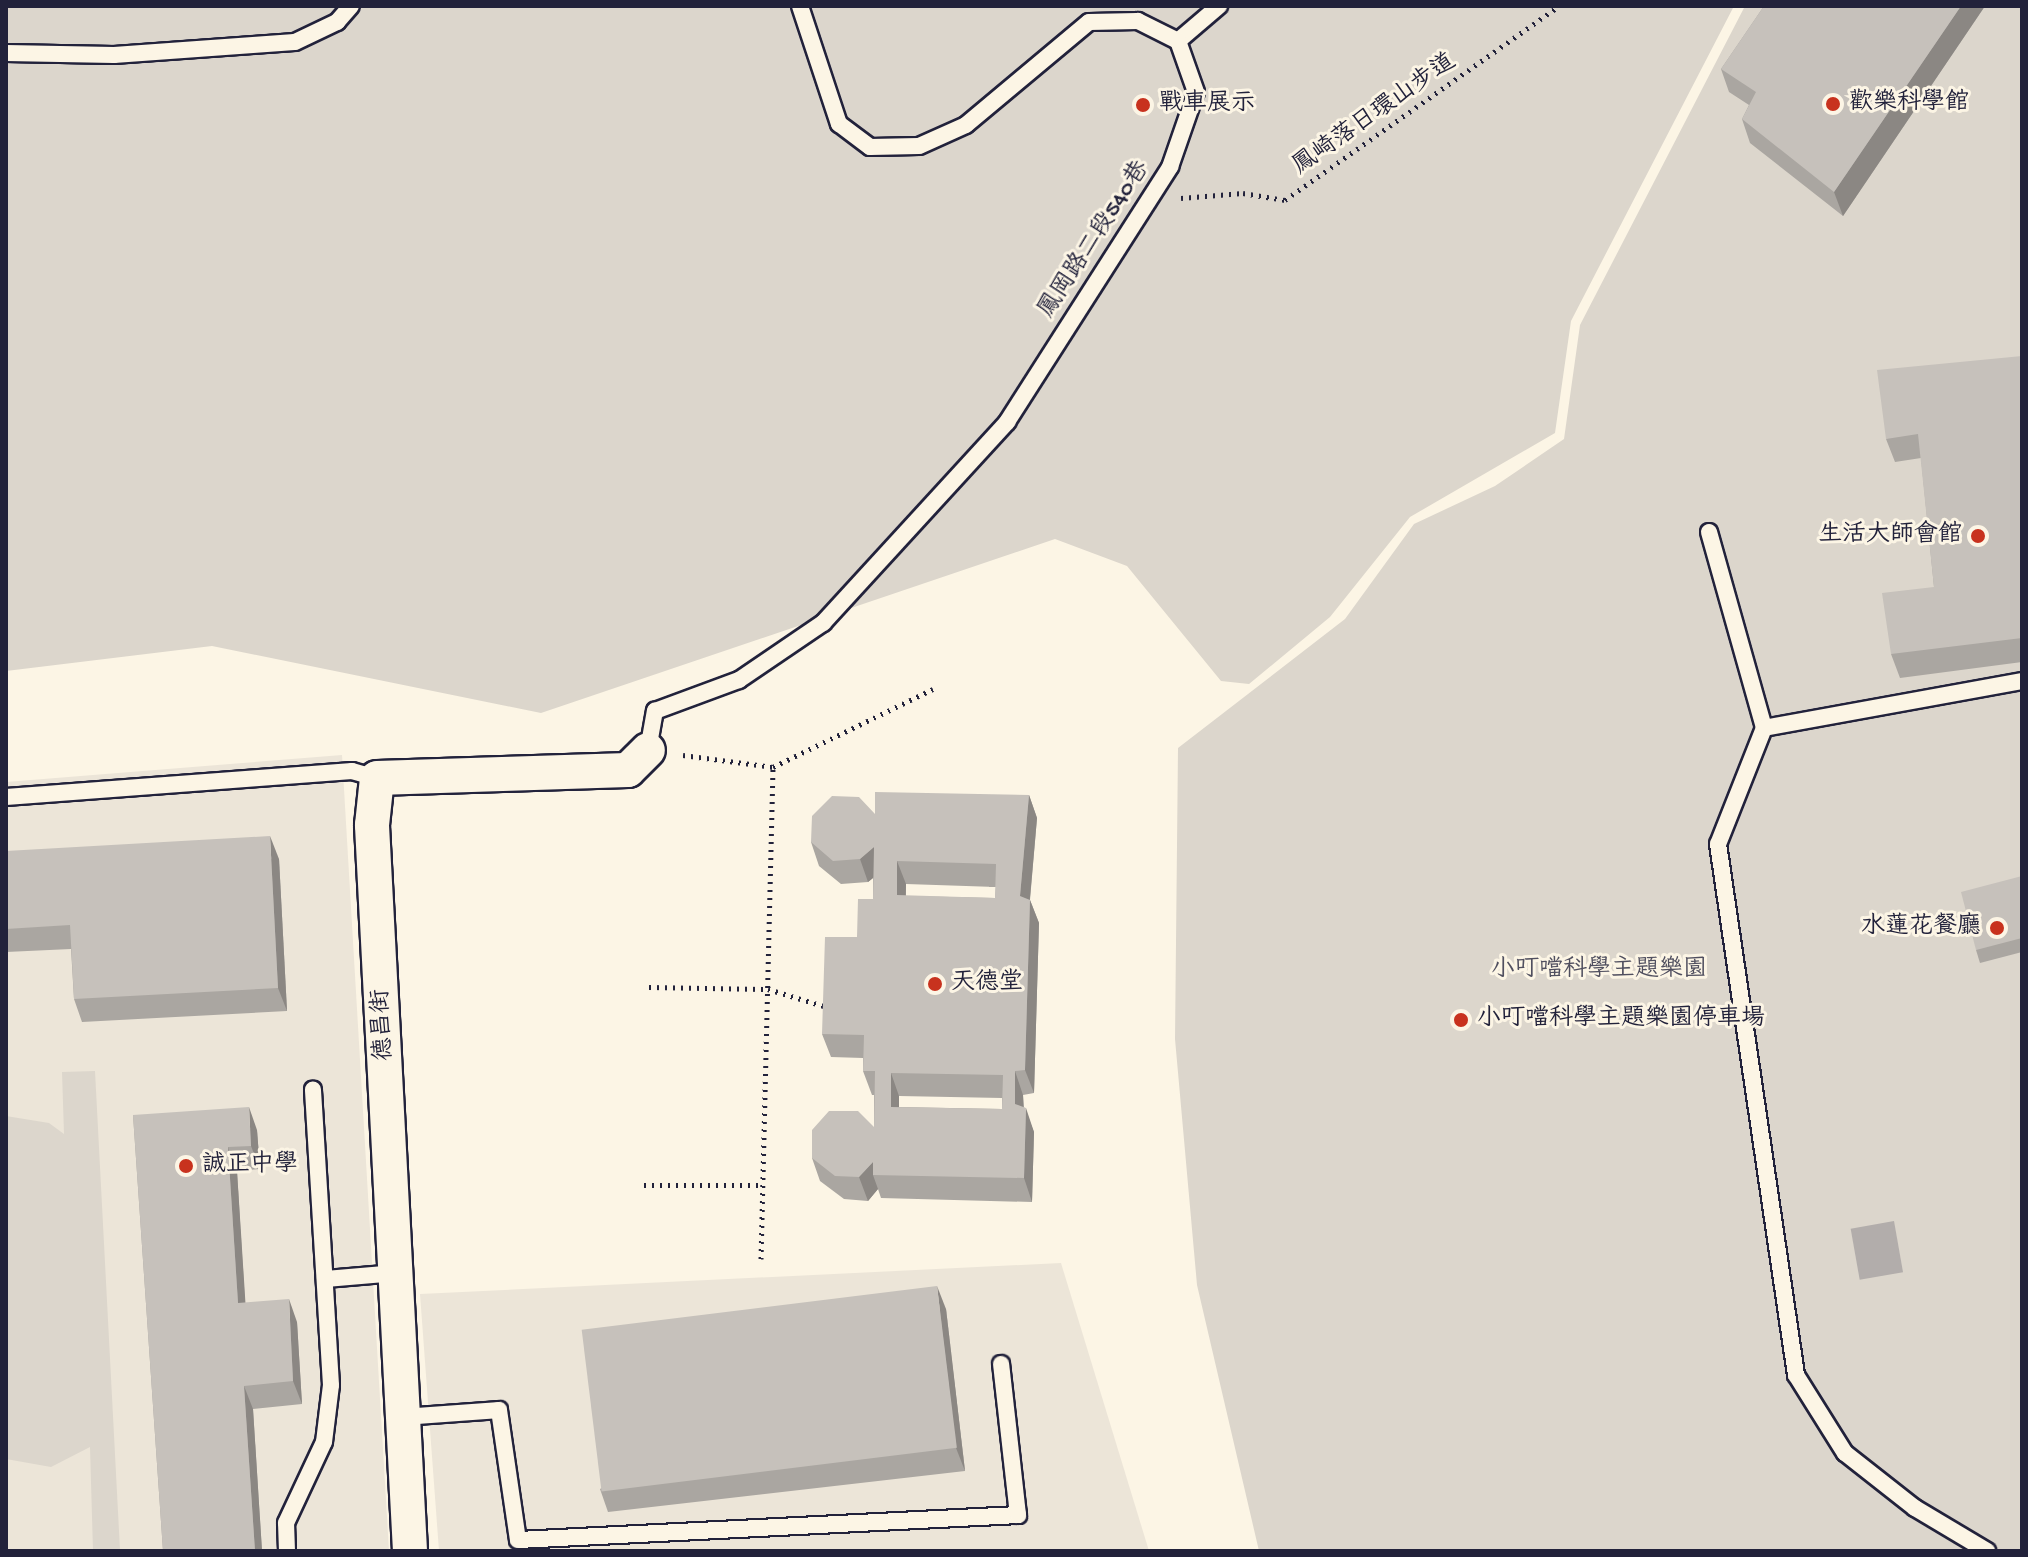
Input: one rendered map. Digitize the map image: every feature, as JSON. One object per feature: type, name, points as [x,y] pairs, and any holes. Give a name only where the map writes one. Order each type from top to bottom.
[{"type":"street","points":[[377,778],[628,770],[648,750]]},
{"type":"street","name":"德昌街","points":[[377,778],[372,825],[399,1272],[410,1551]]},
{"type":"lane","points":[[6,53],[114,55],[295,42],[337,22],[351,6]]},
{"type":"lane","points":[[800,6],[839,124],[870,147],[919,146],[966,125],[1089,22],[1138,21],[1178,41],[1219,6]]},
{"type":"lane","name":"鳳岡路二段540巷","points":[[648,750],[655,711],[739,680],[823,623],[1007,422],[1170,167],[1196,92],[1178,41]]},
{"type":"lane","points":[[1709,532],[1764,728],[1718,844],[1796,1375],[1845,1453],[1915,1508],[1987,1551]]},
{"type":"lane","points":[[1764,728],[2022,681]]},
{"type":"lane","points":[[6,797],[352,771],[377,778]]},
{"type":"lane","points":[[287,1551],[286,1523],[324,1442],[331,1385],[313,1090]]},
{"type":"lane","points":[[325,1279],[399,1272]]},
{"type":"lane","points":[[404,1417],[499,1410],[518,1540],[1018,1515],[1001,1364]]},
{"type":"path","name":"鳳崎落日環山步道","points":[[1170,167],[1181,200],[1243,193],[1285,200],[1559,6]]},
{"type":"path","points":[[648,750],[773,767],[933,689]]},
{"type":"path","points":[[761,1259],[773,767]]},
{"type":"path","points":[[649,987],[768,989],[832,1009]]},
{"type":"path","points":[[644,1185],[763,1185]]},
{"type":"shaded area","name":"誠正中學","points":[[342,755],[389,1551],[6,1551],[6,782]]},
{"type":"shaded area","points":[[1894,1221],[1903,1272],[1860,1280],[1851,1229]]},
{"type":"shaded area","points":[[1061,1263],[1149,1551],[439,1551],[420,1294]]},
{"type":"green space","points":[[6,6],[1734,6],[1571,321],[1555,433],[1410,517],[1330,617],[1249,684],[1221,681],[1127,566],[1055,539],[541,713],[212,646],[6,671]]},
{"type":"green space","name":"小叮噹科學主題樂園","points":[[1745,6],[2022,6],[2022,1551],[1259,1551],[1197,1285],[1175,1039],[1178,748],[1345,619],[1414,524],[1495,486],[1564,439],[1580,325]]},
{"type":"green space","points":[[95,1071],[120,1550],[105,1551],[93,1551],[90,1447],[51,1467],[6,1459],[6,1116],[49,1123],[64,1134],[62,1072]]},
{"type":"building","name":"歡樂科學館","points":[[1764,6],[1961,6],[1834,192],[1742,119],[1756,92],[1721,69]]},
{"type":"building","name":"生活大師會館","points":[[2022,356],[2022,638],[1891,654],[1882,593],[1934,587],[1918,434],[1886,439],[1877,370]]},
{"type":"building","name":"天德堂","points":[[875,792],[1029,795],[1020,896],[1030,900],[1025,1070],[1015,1071],[1015,1104],[1026,1108],[1024,1178],[873,1175],[873,1162],[859,1177],[835,1176],[812,1158],[812,1130],[829,1111],[858,1111],[874,1127],[875,1071],[863,1071],[864,1035],[822,1034],[825,937],[857,937],[858,899],[873,899],[874,847],[860,859],[833,861],[811,842],[812,816],[832,796],[859,797],[875,814]],"holes":[[[897,861],[996,864],[995,898],[897,895]],[[891,1073],[1003,1075],[1002,1109],[891,1107]]]},
{"type":"building","points":[[270,836],[278,988],[74,999],[70,925],[6,929],[6,851]]},
{"type":"building","name":"水蓮花餐廳","points":[[2022,876],[2022,938],[1976,950],[1961,892]]},
{"type":"building","points":[[249,1107],[251,1146],[228,1147],[238,1303],[289,1299],[293,1381],[244,1386],[255,1551],[163,1551],[133,1115]]},
{"type":"building","points":[[937,1286],[957,1448],[602,1491],[582,1330]]},
{"type":"place","name":"歡樂科學館","points":[[1833,104]]},
{"type":"place","name":"戰車展示","points":[[1143,105]]},
{"type":"place","name":"生活大師會館","points":[[1978,536]]},
{"type":"place","name":"水蓮花餐廳","points":[[1997,928]]},
{"type":"place","name":"天德堂","points":[[935,984]]},
{"type":"place","name":"小叮噹科學主題樂園停車場","points":[[1461,1020]]},
{"type":"place","name":"誠正中學","points":[[186,1166]]}]
